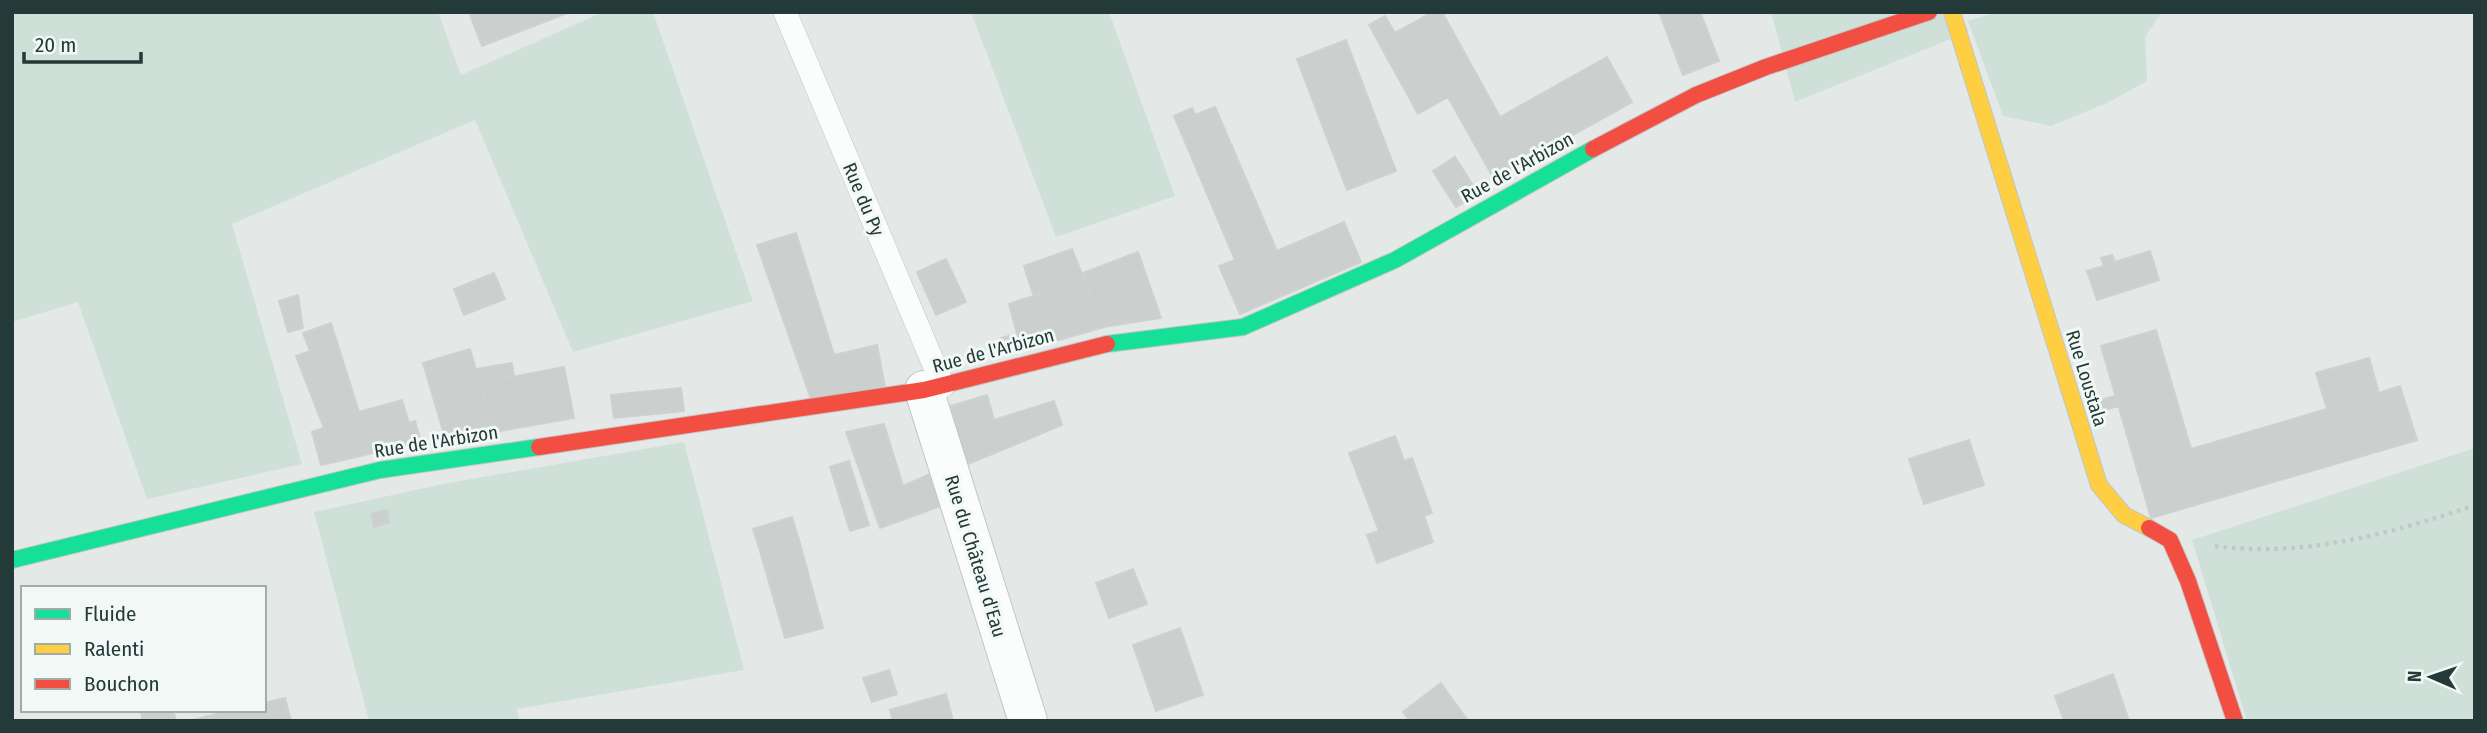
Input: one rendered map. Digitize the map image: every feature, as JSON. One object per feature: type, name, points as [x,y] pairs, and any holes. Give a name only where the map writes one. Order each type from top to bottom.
[{"type":"street","name":"Rue de l'Arbizon","points":[[12,560],[380,470],[933,388],[1091,346],[1243,327],[1395,260],[1625,131],[1696,95],[1766,67],[1928,12]]},
{"type":"street","name":"Rue Loustala","points":[[1952,12],[2099,485],[2124,514],[2169,540]]},
{"type":"street","name":"Rue du Château d'Eau","points":[[933,388],[1028,721]]},
{"type":"street","points":[[2169,540],[2188,581],[2235,721]]},
{"type":"lane","name":"Rue du Py","points":[[785,12],[933,388]]},
{"type":"path","points":[[2169,540],[2230,548],[2317,545],[2405,529],[2475,505]]},
{"type":"shaded area","points":[[12,12],[438,12],[461,75],[603,12],[653,12],[753,301],[573,352],[475,120],[232,224],[302,464],[147,499],[78,302],[12,322]]},
{"type":"shaded area","points":[[971,12],[1109,12],[1175,196],[1056,237]]},
{"type":"shaded area","points":[[1771,12],[1961,12],[1968,32],[1795,102]]},
{"type":"shaded area","points":[[1997,12],[2162,12],[2145,37],[2147,81],[2107,103],[2051,126],[2003,116],[1968,21]]},
{"type":"shaded area","points":[[684,442],[744,670],[517,709],[519,721],[369,721],[314,512],[443,484]]},
{"type":"shaded area","points":[[2475,448],[2475,721],[2247,721],[2192,540]]},
{"type":"building","points":[[469,12],[570,12],[482,46]]},
{"type":"building","points":[[1433,12],[1442,12],[1500,117],[1607,57],[1632,102],[1494,179],[1448,97],[1418,114],[1369,25],[1385,16],[1395,33]]},
{"type":"building","points":[[1659,12],[1700,12],[1719,61],[1683,75]]},
{"type":"building","points":[[1346,40],[1376,119],[1327,138],[1297,59]]},
{"type":"building","points":[[1215,107],[1277,251],[1344,222],[1361,262],[1240,314],[1219,266],[1235,260],[1174,116],[1192,108],[1195,115]]},
{"type":"building","points":[[1376,119],[1396,171],[1347,190],[1327,138]]},
{"type":"building","points":[[1455,157],[1478,193],[1456,207],[1433,171]]},
{"type":"building","points":[[796,233],[834,355],[877,345],[885,387],[811,399],[757,245]]},
{"type":"building","points":[[1072,249],[1084,279],[1034,297],[1024,266]]},
{"type":"building","points":[[2150,251],[2159,280],[2097,300],[2087,271],[2104,266],[2101,258],[2112,255],[2115,262]]},
{"type":"building","points":[[1138,252],[1161,318],[1104,327],[1083,273]]},
{"type":"building","points":[[946,259],[966,302],[936,315],[917,272]]},
{"type":"building","points":[[494,273],[505,299],[464,315],[454,289]]},
{"type":"building","points":[[1084,279],[1104,327],[1006,355],[1001,338],[1017,334],[1009,304]]},
{"type":"building","points":[[298,295],[303,328],[288,332],[279,301]]},
{"type":"building","points":[[331,323],[359,412],[402,400],[409,423],[415,421],[421,442],[321,465],[312,432],[324,428],[296,356],[310,351],[303,333]]},
{"type":"building","points":[[2156,330],[2191,449],[2327,409],[2316,373],[2369,358],[2379,393],[2400,386],[2417,440],[2151,518],[2101,346]]},
{"type":"building","points":[[470,349],[494,432],[446,441],[423,363]]},
{"type":"building","points":[[512,363],[514,376],[480,383],[476,369]]},
{"type":"building","points":[[564,367],[574,418],[494,432],[480,383]]},
{"type":"building","points":[[681,388],[684,411],[614,418],[611,395]]},
{"type":"building","points":[[987,395],[994,420],[1054,401],[1062,425],[966,465],[951,406]]},
{"type":"building","points":[[2115,396],[2118,406],[2101,411],[2098,401]]},
{"type":"building","points":[[884,424],[903,486],[930,474],[941,506],[880,528],[846,432]]},
{"type":"building","points":[[1395,436],[1404,461],[1412,458],[1432,513],[1424,516],[1433,542],[1377,563],[1367,535],[1379,531],[1349,453]]},
{"type":"building","points":[[1969,440],[1984,485],[1924,504],[1909,459]]},
{"type":"building","points":[[849,461],[869,525],[850,531],[830,467]]},
{"type":"building","points":[[387,510],[389,523],[374,527],[371,514]]},
{"type":"building","points":[[792,517],[799,540],[760,551],[753,529]]},
{"type":"building","points":[[799,540],[823,628],[785,638],[760,551]]},
{"type":"building","points":[[1133,569],[1147,604],[1109,618],[1096,583]]},
{"type":"building","points":[[1180,628],[1203,695],[1156,711],[1133,645]]},
{"type":"building","points":[[889,670],[897,694],[884,698],[877,674]]},
{"type":"building","points":[[877,674],[884,698],[872,702],[863,678]]},
{"type":"building","points":[[2113,674],[2129,721],[2064,721],[2055,696]]},
{"type":"building","points":[[1441,683],[1468,721],[1410,721],[1403,712]]},
{"type":"building","points":[[946,694],[953,721],[893,721],[890,710]]},
{"type":"building","points":[[285,698],[291,721],[189,721],[224,712],[266,712],[266,703]]},
{"type":"building","points":[[141,712],[174,712],[176,721],[143,721]]},
{"type":"traffic: fast","points":[[1107,344],[1243,327],[1395,260],[1593,149]]},
{"type":"traffic: fast","points":[[12,560],[380,470],[539,447]]},
{"type":"traffic: slow","points":[[1952,12],[2099,485],[2124,515],[2149,528]]},
{"type":"traffic: jam","points":[[1593,149],[1696,95],[1766,67],[1929,12]]},
{"type":"traffic: jam","points":[[539,447],[924,390],[1107,344]]},
{"type":"traffic: jam","points":[[2149,528],[2170,540],[2188,581],[2235,721]]}]
